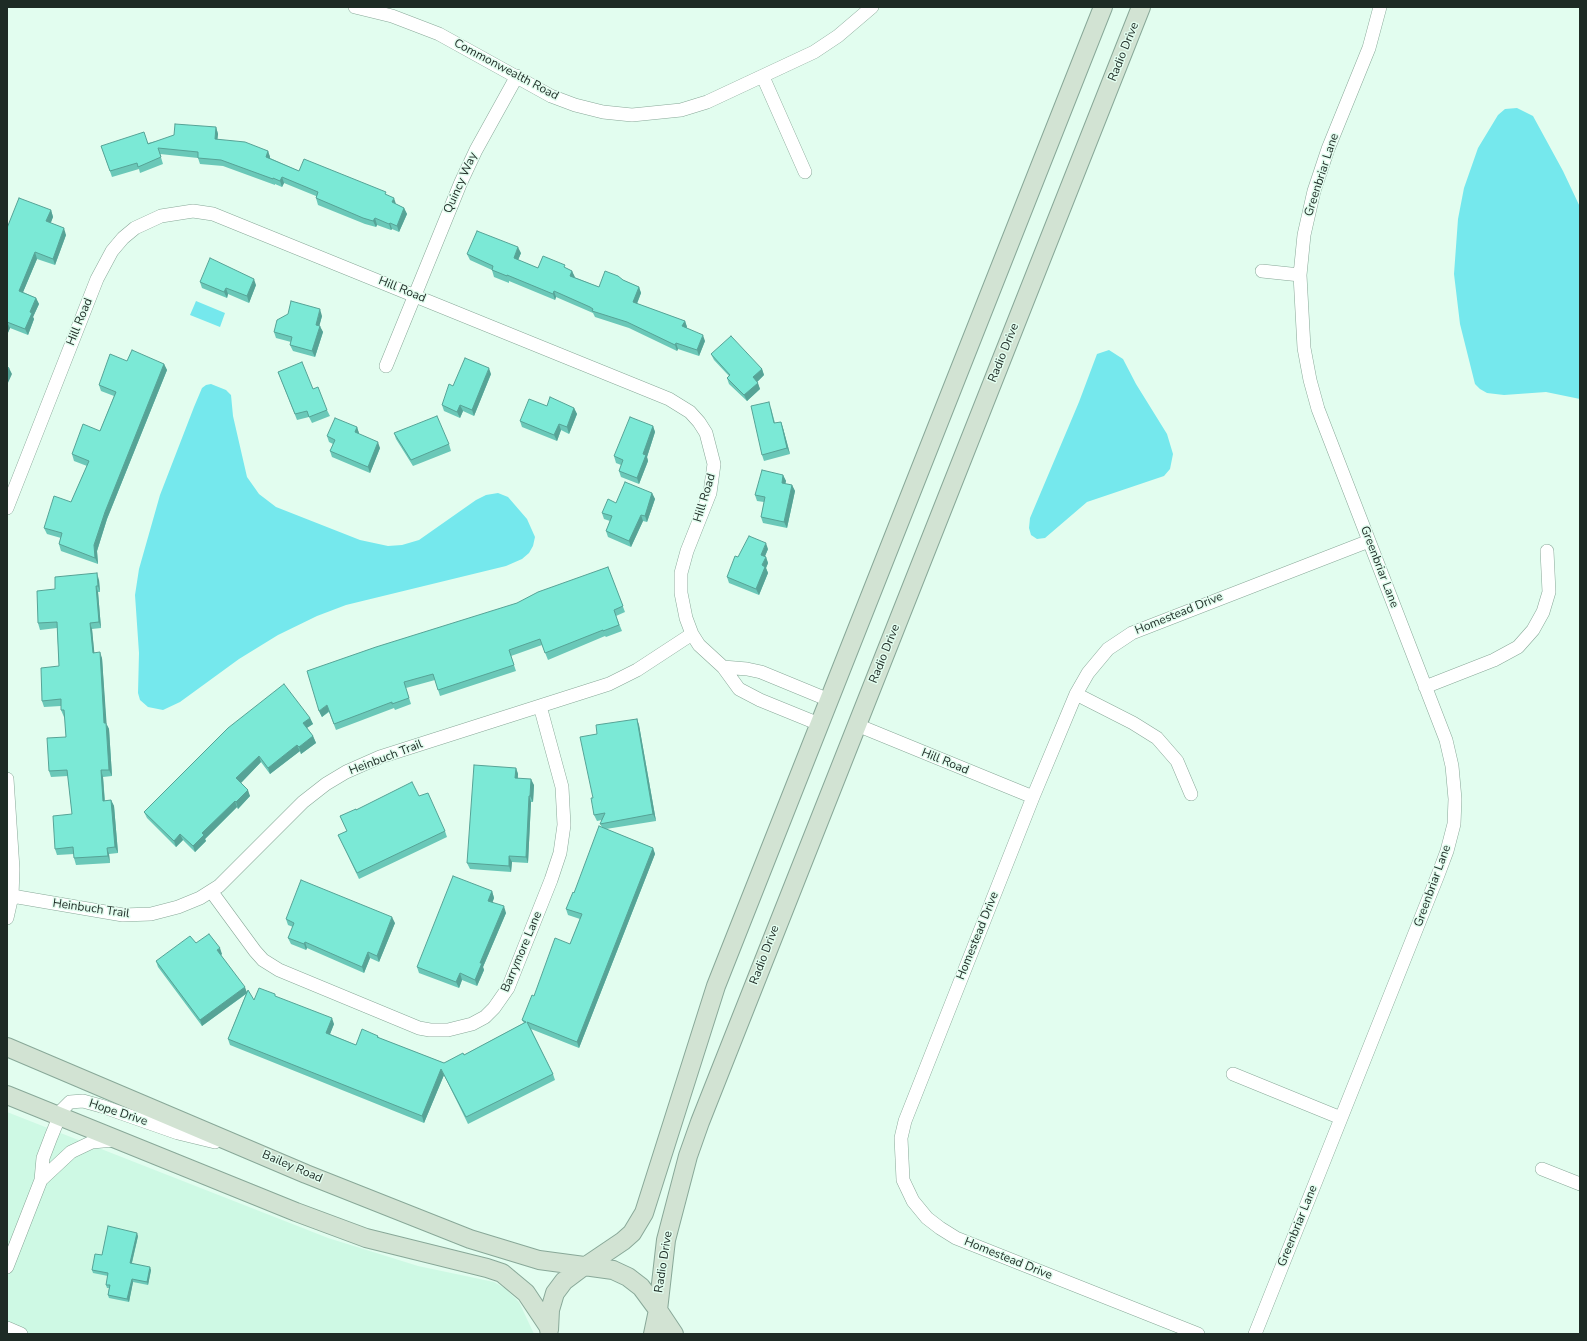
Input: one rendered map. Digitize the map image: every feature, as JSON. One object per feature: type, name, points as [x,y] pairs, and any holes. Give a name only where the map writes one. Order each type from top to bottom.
[{"type":"main road","points":[[549,1330],[550,1310],[555,1294],[564,1281],[623,1241],[632,1232],[644,1213],[716,986],[1103,7]]},
{"type":"main road","name":"Radio Drive","points":[[653,1334],[658,1310],[666,1240],[686,1163],[700,1122],[796,876],[857,726],[1141,7]]},
{"type":"main road","name":"Bailey Road","points":[[7,1047],[417,1219],[496,1248],[539,1260],[613,1270],[628,1277],[647,1293],[658,1310]]},
{"type":"main road","points":[[7,1095],[296,1212],[366,1238],[502,1273],[526,1292],[549,1330]]},
{"type":"main road","points":[[658,1310],[674,1334]]},
{"type":"street","name":"Commonwealth Road","points":[[355,7],[392,16],[439,34],[552,96],[575,106],[603,112],[632,115],[681,110],[708,102],[814,52],[838,36],[872,7]]},
{"type":"street","name":"Greenbriar Lane","points":[[1255,1334],[1438,875],[1447,851],[1454,824],[1455,799],[1452,766],[1446,740],[1318,409],[1310,380],[1304,348],[1300,275],[1304,234],[1314,191],[1328,149],[1368,48],[1380,7]]},
{"type":"street","name":"Quincy Way","points":[[386,366],[461,182],[476,150],[517,76]]},
{"type":"street","points":[[763,77],[805,172]]},
{"type":"street","name":"Hill Road","points":[[7,508],[102,269],[117,245],[128,233],[161,216],[182,211],[213,214],[669,399],[684,408],[699,422],[706,433],[712,450],[714,470],[710,492],[687,551],[681,573],[681,593],[686,618],[692,634],[708,655],[723,668],[739,689],[819,724]]},
{"type":"street","points":[[1262,271],[1300,275]]},
{"type":"street","name":"Homestead Drive","points":[[1198,1334],[956,1238],[927,1218],[913,1201],[903,1180],[900,1138],[905,1121],[1033,798],[1076,694],[1088,673],[1108,650],[1132,633],[1153,623],[1369,541]]},
{"type":"street","points":[[1425,687],[1494,660],[1518,646],[1533,630],[1543,612],[1549,592],[1547,551]]},
{"type":"street","name":"Heinbuch Trail","points":[[12,896],[113,914],[134,915],[169,910],[211,891],[225,880],[303,802],[326,784],[346,772],[380,757],[618,680],[692,634]]},
{"type":"street","points":[[723,668],[747,669],[761,672],[829,700]]},
{"type":"street","points":[[1076,694],[1133,723],[1157,738],[1177,761],[1191,794]]},
{"type":"street","name":"Barrymore Lane","points":[[211,891],[255,951],[263,960],[279,970],[419,1028],[430,1030],[448,1030],[472,1024],[485,1017],[494,1008],[508,988],[551,880],[560,853],[564,825],[562,787],[540,706]]},
{"type":"street","name":"Hill Road","points":[[857,726],[1033,798]]},
{"type":"street","points":[[7,779],[13,856],[12,896],[7,918]]},
{"type":"street","points":[[1234,1074],[1341,1118]]},
{"type":"street","name":"Hope Drive","points":[[7,1267],[41,1180],[43,1158],[59,1116],[66,1105],[70,1102],[83,1101],[108,1108],[178,1133],[247,1148]]},
{"type":"street","name":"Hope Drive","points":[[41,1180],[64,1157],[83,1145],[101,1140],[122,1141]]},
{"type":"street","points":[[1542,1169],[1580,1184]]},
{"type":"street","points":[[7,1328],[21,1334]]},
{"type":"shaded area","points":[[7,1112],[328,1238],[418,1266],[494,1282],[506,1289],[519,1302],[534,1334],[7,1334]]},
{"type":"water","points":[[1517,108],[1533,116],[1563,171],[1580,207],[1580,399],[1546,392],[1504,395],[1487,393],[1480,389],[1475,384],[1460,324],[1454,274],[1458,219],[1464,188],[1478,148],[1498,115],[1505,109]]},
{"type":"water","points":[[196,301],[225,313],[220,327],[190,315]]},
{"type":"water","points":[[1109,350],[1123,359],[1136,384],[1167,434],[1173,454],[1170,469],[1164,476],[1087,502],[1045,538],[1037,539],[1031,535],[1029,528],[1030,518],[1079,402],[1097,354]]},
{"type":"water","points":[[211,384],[226,390],[231,395],[233,416],[247,477],[259,494],[276,507],[360,540],[388,546],[402,545],[419,540],[476,500],[486,495],[498,493],[508,497],[527,519],[535,537],[533,546],[529,553],[522,559],[506,566],[346,605],[317,616],[278,635],[239,659],[180,702],[163,710],[148,707],[140,700],[138,693],[139,653],[135,595],[139,569],[160,495],[194,407],[202,388]]},
{"type":"building","points":[[175,124],[216,127],[215,139],[245,142],[268,151],[266,157],[299,171],[304,159],[386,192],[385,194],[394,198],[392,202],[404,208],[397,226],[375,218],[373,221],[363,218],[316,198],[318,192],[282,177],[280,181],[221,160],[198,158],[198,152],[158,148],[161,157],[138,167],[137,163],[110,171],[101,146],[144,132],[148,144],[174,135]]},
{"type":"building","points":[[19,198],[51,210],[46,221],[64,228],[53,259],[35,252],[19,291],[36,298],[30,312],[32,313],[25,329],[7,322],[7,228]]},
{"type":"building","points":[[477,231],[518,247],[514,258],[538,268],[543,256],[565,265],[564,267],[572,271],[570,276],[599,287],[605,271],[639,287],[633,302],[685,321],[682,326],[703,335],[697,350],[676,343],[675,345],[627,322],[592,311],[593,309],[590,307],[554,291],[553,294],[492,270],[493,266],[467,254]]},
{"type":"building","points":[[210,258],[254,279],[247,296],[226,288],[224,292],[200,282]]},
{"type":"building","points":[[291,301],[320,309],[316,325],[320,326],[312,351],[290,345],[292,337],[274,332],[277,320],[288,314]]},
{"type":"building","points":[[731,336],[762,369],[753,377],[758,383],[744,395],[727,378],[730,375],[711,354]]},
{"type":"building","points":[[132,350],[164,364],[105,512],[94,545],[95,558],[59,544],[62,533],[44,528],[54,496],[71,502],[89,461],[72,454],[83,424],[100,431],[116,392],[99,385],[110,354],[127,361]]},
{"type":"building","points":[[465,358],[489,368],[472,410],[460,405],[457,412],[442,405],[449,384],[453,386]]},
{"type":"building","points":[[302,362],[313,389],[318,387],[327,410],[309,417],[307,411],[295,414],[278,372]]},
{"type":"building","points":[[550,397],[574,408],[567,427],[559,424],[554,435],[520,421],[529,399],[547,406]]},
{"type":"building","points":[[769,402],[774,423],[781,422],[787,448],[762,455],[751,406]]},
{"type":"building","points":[[437,416],[449,444],[411,460],[394,433]]},
{"type":"building","points":[[630,417],[653,426],[643,454],[646,455],[637,478],[619,471],[623,460],[614,456]]},
{"type":"building","points":[[335,418],[357,427],[355,432],[378,442],[368,467],[330,451],[335,440],[327,436]]},
{"type":"building","points":[[762,470],[783,475],[782,483],[792,485],[784,522],[761,517],[765,497],[755,495]]},
{"type":"building","points":[[625,482],[652,493],[645,516],[641,515],[629,541],[606,531],[612,516],[602,513],[608,499],[616,503]]},
{"type":"building","points":[[749,536],[766,543],[761,555],[766,557],[762,565],[765,567],[756,589],[727,577],[735,556],[738,557]]},
{"type":"building","points":[[608,567],[623,606],[614,610],[619,625],[545,653],[540,639],[509,650],[514,665],[438,690],[433,674],[404,682],[409,698],[392,704],[392,702],[334,724],[327,705],[319,711],[307,671],[376,647],[517,603],[538,592]]},
{"type":"building","points":[[97,573],[98,586],[96,586],[99,622],[90,623],[93,653],[100,652],[104,723],[106,723],[109,770],[101,770],[103,801],[111,800],[115,847],[107,848],[108,856],[74,858],[73,847],[55,849],[53,816],[72,814],[67,770],[49,771],[47,738],[66,737],[64,710],[61,710],[61,699],[42,701],[41,668],[59,666],[57,622],[38,623],[37,591],[55,589],[55,577]]},
{"type":"building","points":[[284,684],[310,718],[303,723],[313,736],[299,747],[297,745],[268,768],[259,756],[236,778],[248,790],[202,833],[204,835],[193,846],[180,834],[174,841],[144,812],[228,728]]},
{"type":"building","points":[[637,719],[653,814],[600,824],[605,813],[594,815],[591,798],[593,798],[580,737],[597,734],[596,725]]},
{"type":"building","points":[[474,765],[516,768],[515,778],[531,779],[526,857],[509,856],[509,866],[467,863]]},
{"type":"building","points":[[412,782],[419,796],[428,793],[445,831],[357,873],[338,835],[347,831],[340,816],[356,810]]},
{"type":"building","points":[[599,826],[653,848],[577,1042],[527,1022],[553,1074],[466,1117],[441,1069],[422,1116],[228,1039],[248,990],[254,1000],[259,988],[275,994],[275,996],[332,1018],[326,1033],[356,1045],[362,1029],[378,1036],[377,1037],[444,1063],[463,1053],[464,1055],[526,1022],[522,1020],[532,995],[534,996],[555,938],[570,944],[582,914],[566,909],[573,892],[574,893]]},
{"type":"building","points":[[453,876],[492,891],[488,901],[504,906],[480,963],[482,963],[475,980],[460,973],[456,982],[417,967]]},
{"type":"building","points":[[301,880],[392,917],[377,956],[368,952],[362,967],[305,942],[304,944],[288,938],[294,923],[286,919]]},
{"type":"building","points":[[209,934],[220,948],[217,950],[245,987],[200,1020],[156,961],[190,936],[196,943]]},
{"type":"building","points":[[108,1226],[137,1233],[130,1263],[150,1267],[147,1282],[132,1279],[127,1299],[108,1295],[110,1285],[106,1285],[108,1273],[92,1270],[95,1254],[102,1255]]}]
